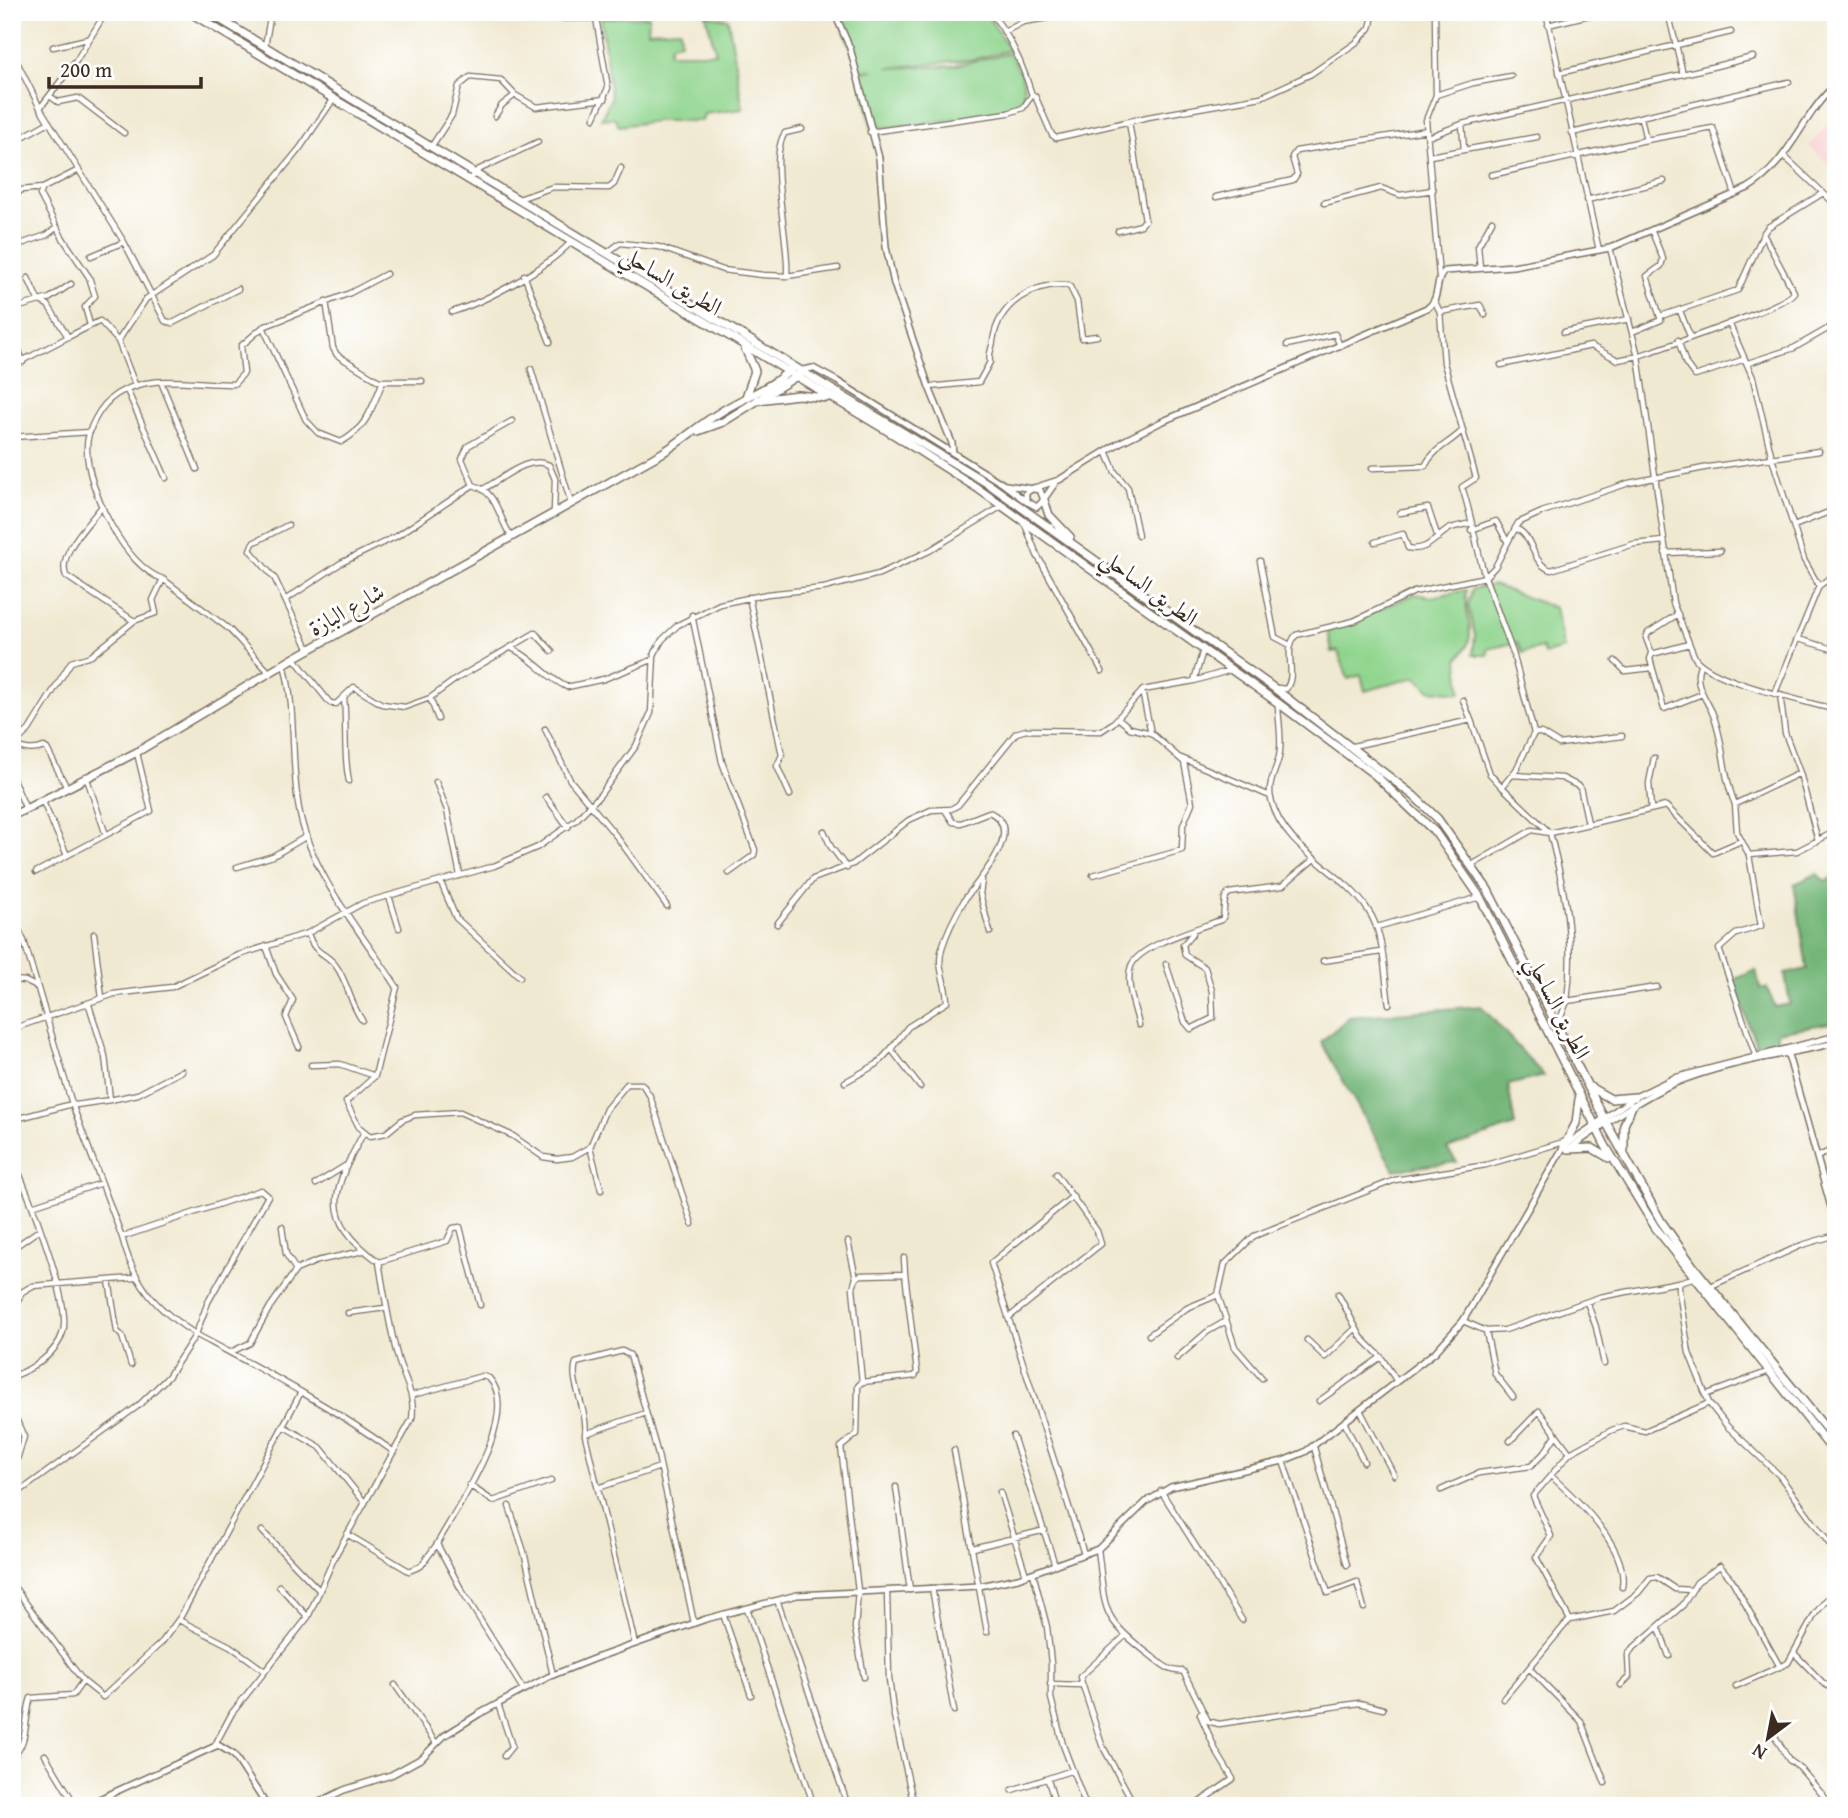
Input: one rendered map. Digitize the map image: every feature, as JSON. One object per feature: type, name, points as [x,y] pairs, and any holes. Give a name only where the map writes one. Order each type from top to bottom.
[{"type":"main road","name":"الطريق الساحلي","points":[[190,12],[896,436],[1003,506],[1376,775],[1435,832],[1480,897],[1595,1127],[1655,1227],[1767,1372],[1836,1455]]},
{"type":"main road","name":"الطريق الساحلي","points":[[208,12],[990,485],[1274,688],[1353,747],[1437,818],[1472,865],[1494,902],[1606,1121],[1661,1221],[1710,1287],[1836,1441]]},
{"type":"main road","points":[[525,215],[530,207]]},
{"type":"main road","points":[[744,345],[755,371],[747,397]]},
{"type":"main road","name":"شارع البازة","points":[[697,432],[718,413],[788,372],[795,365]]},
{"type":"main road","name":"شارع البازة","points":[[12,816],[137,752],[294,658],[510,536],[697,432],[723,422],[803,370]]},
{"type":"main road","points":[[758,400],[798,395],[831,398]]},
{"type":"main road","points":[[1044,499],[1051,518],[1083,551]]},
{"type":"main road","points":[[1586,1081],[1596,1092],[1611,1099],[1635,1097]]},
{"type":"main road","points":[[1579,1095],[1578,1116],[1567,1145],[1592,1148],[1615,1164]]},
{"type":"main road","points":[[1627,1161],[1623,1132],[1632,1107]]},
{"type":"street","points":[[12,17],[25,12]]},
{"type":"street","points":[[40,108],[51,97],[106,12]]},
{"type":"street","points":[[265,47],[271,12]]},
{"type":"street","points":[[530,12],[535,19],[596,18],[608,88],[594,118]]},
{"type":"street","points":[[834,12],[850,48],[879,158],[889,262],[953,453]]},
{"type":"street","points":[[990,12],[1025,73],[1032,95],[1056,138],[1238,103],[1287,86],[1311,74],[1365,35],[1374,13],[1404,12]]},
{"type":"street","points":[[1004,33],[1023,22],[1084,12]]},
{"type":"street","points":[[1436,12],[1436,95],[1426,120],[1439,277],[1434,302],[1440,312],[1444,363],[1476,478],[1462,485],[1470,507],[1471,530],[1513,653],[1534,733],[1513,775],[1502,787]]},
{"type":"street","points":[[1546,12],[1600,250]]},
{"type":"street","points":[[1548,25],[1601,12]]},
{"type":"street","points":[[1668,12],[1683,74]]},
{"type":"street","points":[[1559,73],[1731,32]]},
{"type":"street","points":[[53,47],[88,39]]},
{"type":"street","points":[[12,52],[40,108],[124,242],[153,293],[165,321],[170,324],[238,289]]},
{"type":"street","points":[[1216,197],[1293,180],[1297,174],[1292,155],[1296,151],[1428,134],[1565,99],[1753,57]]},
{"type":"street","points":[[1436,95],[1473,83],[1511,76]]},
{"type":"street","points":[[431,147],[452,115],[463,80],[480,77],[502,80],[527,104],[542,108],[605,99]]},
{"type":"street","points":[[1573,133],[1789,82]]},
{"type":"street","points":[[1439,277],[1445,271],[1513,266],[1610,248],[1735,194],[1760,181],[1784,156],[1822,98],[1836,84]]},
{"type":"street","points":[[495,116],[502,105],[516,95]]},
{"type":"street","points":[[870,132],[1008,113],[1023,108],[1032,95]]},
{"type":"street","points":[[51,97],[58,102],[73,97],[82,100],[124,133]]},
{"type":"street","points":[[118,341],[139,308],[153,293],[213,255],[300,148],[333,100]]},
{"type":"street","points":[[1641,118],[1646,141]]},
{"type":"street","points":[[12,139],[19,139],[49,122]]},
{"type":"street","points":[[1118,231],[1141,225],[1145,220],[1129,122]]},
{"type":"street","points":[[1462,124],[1464,150]]},
{"type":"street","points":[[1491,175],[1713,128],[1735,194]]},
{"type":"street","points":[[787,276],[787,246],[777,154],[785,133],[802,129]]},
{"type":"street","points":[[1430,156],[1537,137]]},
{"type":"street","points":[[469,180],[475,172],[520,153],[523,147],[538,142]]},
{"type":"street","points":[[1784,156],[1836,205]]},
{"type":"street","points":[[518,199],[553,187],[609,188],[621,168]]},
{"type":"street","points":[[12,213],[15,196],[21,191],[43,188],[79,170]]},
{"type":"street","points":[[1587,200],[1664,181]]},
{"type":"street","points":[[43,188],[40,195],[92,284],[95,296],[85,307],[90,325]]},
{"type":"street","points":[[1324,203],[1381,188],[1400,195],[1433,190]]},
{"type":"street","points":[[1661,316],[1738,290],[1768,227],[1823,193]]},
{"type":"street","points":[[1480,268],[1478,246],[1492,221]]},
{"type":"street","points":[[12,247],[47,235],[57,227]]},
{"type":"street","points":[[1632,332],[1658,323],[1661,316],[1647,276],[1661,266],[1663,260],[1651,232]]},
{"type":"street","points":[[1501,365],[1591,346],[1618,360],[1637,356],[1755,315],[1795,294],[1763,234]]},
{"type":"street","points":[[91,256],[124,242]]},
{"type":"street","points":[[452,312],[489,299],[559,255],[571,242]]},
{"type":"street","points":[[607,253],[620,243],[659,247],[723,270],[787,276],[838,268]]},
{"type":"street","points":[[1610,248],[1637,356],[1665,553],[1678,614],[1700,666],[1730,679],[1836,709]]},
{"type":"street","points":[[269,673],[229,629],[163,579],[151,576],[132,558],[102,505],[86,452],[90,432],[102,409],[117,394],[136,387],[161,382],[197,380],[234,384],[244,373],[241,346],[263,327],[386,274]]},
{"type":"street","points":[[524,275],[550,342]]},
{"type":"street","points":[[28,278],[38,300],[48,305],[68,337]]},
{"type":"street","points":[[12,309],[50,298],[71,284]]},
{"type":"street","points":[[929,387],[979,382],[990,362],[988,354],[1000,318],[1009,306],[1033,289],[1069,285],[1077,301],[1082,338],[1097,336]]},
{"type":"street","points":[[326,301],[333,348],[337,355],[383,381],[422,381]]},
{"type":"street","points":[[1027,502],[1026,493],[1034,488],[1059,480],[1106,450],[1161,422],[1414,315],[1434,302]]},
{"type":"street","points":[[1440,312],[1480,306],[1485,315]]},
{"type":"street","points":[[1680,311],[1690,336]]},
{"type":"street","points":[[1564,332],[1629,319]]},
{"type":"street","points":[[12,366],[90,325],[103,321],[118,341],[136,387]]},
{"type":"street","points":[[1729,323],[1740,354],[1747,361],[1772,458],[1804,560],[1819,586]]},
{"type":"street","points":[[1678,340],[1686,364],[1695,376],[1794,348],[1836,324]]},
{"type":"street","points":[[263,327],[306,420],[327,438],[341,442],[358,433],[367,421],[383,381]]},
{"type":"street","points":[[12,330],[23,362]]},
{"type":"street","points":[[1287,345],[1335,334],[1340,347]]},
{"type":"street","points":[[803,370],[813,368],[1037,507],[1059,480]]},
{"type":"street","points":[[531,369],[571,503]]},
{"type":"street","points":[[161,382],[197,469]]},
{"type":"street","points":[[127,390],[166,478]]},
{"type":"street","points":[[473,485],[463,466],[463,452],[468,446],[512,421]]},
{"type":"street","points":[[1372,468],[1425,466],[1431,453],[1448,444],[1463,430]]},
{"type":"street","points":[[12,437],[90,432]]},
{"type":"street","points":[[937,443],[948,433]]},
{"type":"street","points":[[1106,450],[1115,472],[1128,488],[1138,536]]},
{"type":"street","points":[[1274,688],[1286,690],[1291,683],[1290,645],[1296,635],[1354,621],[1414,592],[1485,577],[1495,567],[1507,541],[1522,520],[1629,483],[1819,451]]},
{"type":"street","points":[[285,600],[341,563],[397,536],[473,485],[485,488],[526,465],[541,461],[550,465],[555,479],[554,513]]},
{"type":"street","points":[[1003,484],[1034,488],[1042,492],[1044,499]]},
{"type":"street","points":[[485,488],[510,536]]},
{"type":"street","points":[[102,505],[66,555],[64,571],[66,576],[134,621]]},
{"type":"street","points":[[12,1029],[114,994],[172,987],[239,955],[308,933],[345,911],[388,896],[440,883],[524,854],[568,827],[590,806],[629,757],[649,723],[653,660],[662,640],[692,615],[719,604],[749,597],[824,588],[879,574],[929,551],[1003,506]]},
{"type":"street","points":[[1399,513],[1428,508],[1439,539]]},
{"type":"street","points":[[1794,526],[1836,509]]},
{"type":"street","points":[[1471,530],[1496,520],[1507,541]]},
{"type":"street","points":[[1024,521],[1037,555],[1102,671]]},
{"type":"street","points":[[1375,542],[1403,534],[1408,548],[1413,549],[1439,539],[1450,528],[1471,523]]},
{"type":"street","points":[[288,525],[250,547],[275,579],[310,651]]},
{"type":"street","points":[[1516,528],[1527,535],[1541,565],[1550,570],[1634,544],[1664,541]]},
{"type":"street","points":[[1665,553],[1720,551]]},
{"type":"street","points":[[1260,561],[1275,637],[1290,645]]},
{"type":"street","points":[[1818,841],[1800,774],[1785,733],[1777,693],[1819,586],[1836,573]]},
{"type":"street","points":[[66,786],[47,749],[23,749],[13,745],[29,730],[71,663],[91,656],[134,621],[156,613],[153,600],[163,579]]},
{"type":"street","points":[[749,597],[782,755],[777,766],[790,795]]},
{"type":"street","points":[[1678,614],[1648,632],[1646,638],[1664,709],[1702,694]]},
{"type":"street","points":[[692,615],[722,762],[755,850],[754,855],[729,873]]},
{"type":"street","points":[[294,658],[325,701],[336,704],[354,687],[392,707],[405,707],[430,698],[456,679],[535,633],[552,652]]},
{"type":"street","points":[[1798,639],[1836,649]]},
{"type":"street","points":[[1652,654],[1689,643]]},
{"type":"street","points":[[510,647],[528,655],[550,677],[567,687],[604,679],[653,660]]},
{"type":"street","points":[[1194,681],[1204,649]]},
{"type":"street","points":[[1615,661],[1625,671],[1652,668]]},
{"type":"street","points":[[284,664],[291,699],[297,796],[307,836],[345,911],[397,987],[374,1076],[346,1102],[348,1109],[364,1132],[377,1136],[415,1115],[460,1112],[513,1136],[543,1157],[572,1157],[590,1147]]},
{"type":"street","points":[[1700,666],[1697,675],[1702,694],[1718,729],[1727,780],[1735,804],[1735,827],[1749,855],[1761,926],[1736,934],[1719,949],[1755,1054]]},
{"type":"street","points":[[777,924],[813,879],[847,868],[909,820],[931,810],[945,810],[957,805],[1016,733],[1026,730],[1101,731],[1118,718],[1143,691],[1232,670]]},
{"type":"street","points":[[1143,691],[1152,733]]},
{"type":"street","points":[[344,698],[347,728],[345,764],[349,781]]},
{"type":"street","points":[[430,698],[438,719]]},
{"type":"street","points":[[1464,700],[1490,774],[1550,833],[1570,916],[1572,964],[1567,1001],[1558,1026]]},
{"type":"street","points":[[1278,703],[1281,743],[1270,796],[1289,837],[1314,859],[1334,871],[1361,901],[1377,928],[1389,1004]]},
{"type":"street","points":[[1118,718],[1130,728],[1152,733],[1181,758],[1270,796]]},
{"type":"street","points":[[1353,747],[1471,720]]},
{"type":"street","points":[[545,729],[570,780],[617,836],[667,906]]},
{"type":"street","points":[[1534,733],[1541,733],[1559,744],[1622,736]]},
{"type":"street","points":[[36,872],[151,811],[137,752]]},
{"type":"street","points":[[1093,875],[1183,848],[1182,831],[1191,811],[1192,796],[1188,773],[1181,758]]},
{"type":"street","points":[[1651,809],[1649,783],[1654,758]]},
{"type":"street","points":[[1735,804],[1800,774]]},
{"type":"street","points":[[1513,775],[1562,778],[1580,787],[1588,824]]},
{"type":"street","points":[[86,776],[106,835]]},
{"type":"street","points":[[12,777],[26,809]]},
{"type":"street","points":[[436,782],[447,810],[460,875]]},
{"type":"street","points":[[546,797],[568,827]]},
{"type":"street","points":[[43,800],[67,855]]},
{"type":"street","points":[[1472,865],[1532,830],[1550,833],[1669,806],[1678,821],[1713,853],[1741,841]]},
{"type":"street","points":[[845,1082],[877,1064],[908,1027],[947,1002],[940,971],[942,948],[964,901],[1001,845],[1000,821],[989,812],[961,823],[953,822],[945,810]]},
{"type":"street","points":[[824,831],[831,847],[847,868]]},
{"type":"street","points":[[1749,855],[1797,851],[1836,831]]},
{"type":"street","points":[[237,866],[273,856],[307,836]]},
{"type":"street","points":[[1139,1025],[1132,991],[1131,967],[1143,952],[1225,917],[1225,898],[1229,893],[1282,886],[1314,859]]},
{"type":"street","points":[[983,876],[980,894],[990,932]]},
{"type":"street","points":[[440,883],[456,918],[520,977]]},
{"type":"street","points":[[388,896],[399,928]]},
{"type":"street","points":[[1377,928],[1480,897]]},
{"type":"street","points":[[12,916],[24,941],[35,986],[72,1104],[122,1237],[134,1278],[157,1304],[196,1334],[352,1421],[394,1452]]},
{"type":"street","points":[[1166,964],[1185,1022],[1191,1029],[1204,1024],[1213,1017],[1209,976],[1205,968],[1185,955],[1182,945],[1196,930]]},
{"type":"street","points":[[308,933],[317,952],[336,966],[354,1009],[362,1020]]},
{"type":"street","points":[[94,934],[102,998]]},
{"type":"street","points":[[266,946],[276,974],[293,999],[286,1017],[299,1047]]},
{"type":"street","points":[[1323,961],[1381,952]]},
{"type":"street","points":[[12,980],[25,981],[35,986]]},
{"type":"street","points":[[1567,1001],[1657,987]]},
{"type":"street","points":[[84,1004],[89,1005],[100,1037],[110,1100]]},
{"type":"street","points":[[313,1805],[344,1790],[391,1775],[422,1758],[436,1742],[523,1689],[553,1675],[694,1623],[777,1599],[858,1591],[910,1591],[980,1586],[1026,1575],[1098,1549],[1161,1492],[1206,1477],[1283,1461],[1314,1447],[1435,1352],[1463,1321],[1554,1161],[1567,1145],[1595,1127],[1688,1078],[1778,1056],[1836,1037]]},
{"type":"street","points":[[1606,1121],[1635,1097],[1687,1073],[1755,1054],[1803,1051],[1836,1044]]},
{"type":"street","points":[[891,1049],[920,1087]]},
{"type":"street","points":[[1787,1051],[1836,1225]]},
{"type":"street","points":[[1791,1066],[1803,1051]]},
{"type":"street","points":[[1778,1056],[1791,1066]]},
{"type":"street","points":[[311,1065],[340,1064],[374,1076]]},
{"type":"street","points":[[12,1120],[72,1104],[88,1106],[138,1094],[182,1071]]},
{"type":"street","points":[[601,1190],[590,1147],[606,1109],[621,1089],[627,1084],[642,1084],[650,1096],[692,1224]]},
{"type":"street","points":[[84,1806],[215,1745],[233,1713],[308,1617],[347,1534],[412,1419],[413,1395],[399,1360],[385,1308],[379,1262],[364,1251],[346,1230],[336,1206],[336,1195],[346,1166],[364,1132]]},
{"type":"street","points":[[1262,1378],[1235,1347],[1218,1295],[1225,1264],[1254,1236],[1270,1227],[1395,1180],[1486,1165],[1567,1145]]},
{"type":"street","points":[[1817,1157],[1836,1148]]},
{"type":"street","points":[[12,1157],[58,1283],[64,1321],[62,1336],[41,1361],[12,1377]]},
{"type":"street","points":[[316,1184],[346,1166]]},
{"type":"street","points":[[1008,1318],[1101,1244],[1097,1231],[1056,1174]]},
{"type":"street","points":[[32,1206],[102,1183]]},
{"type":"street","points":[[12,1496],[138,1406],[169,1377],[196,1334],[208,1302],[268,1192],[261,1190],[122,1237]]},
{"type":"street","points":[[1073,1196],[990,1263],[1085,1555]]},
{"type":"street","points":[[282,1227],[286,1254],[296,1270]]},
{"type":"street","points":[[379,1262],[447,1241],[453,1228],[460,1227],[480,1305]]},
{"type":"street","points":[[12,1249],[38,1230]]},
{"type":"street","points":[[1710,1287],[1801,1245],[1836,1235]]},
{"type":"street","points":[[848,1242],[856,1278],[853,1288],[862,1382],[858,1387],[857,1434],[841,1447],[858,1591],[854,1613],[864,1676]]},
{"type":"street","points":[[230,1353],[250,1343],[270,1307],[296,1270],[317,1261],[364,1251]]},
{"type":"street","points":[[862,1382],[915,1377],[917,1372],[904,1258]]},
{"type":"street","points":[[856,1278],[860,1275],[905,1274]]},
{"type":"street","points":[[12,1312],[25,1289],[58,1283],[134,1278]]},
{"type":"street","points":[[1463,1321],[1486,1331],[1505,1330],[1587,1302],[1693,1278]]},
{"type":"street","points":[[109,1280],[117,1331],[122,1335],[131,1365]]},
{"type":"street","points":[[1679,1282],[1689,1353],[1709,1402],[1727,1426],[1787,1485],[1836,1553]]},
{"type":"street","points":[[1338,1294],[1356,1328],[1381,1357],[1396,1380]]},
{"type":"street","points":[[1149,1335],[1187,1308],[1218,1295]]},
{"type":"street","points":[[1587,1302],[1604,1364]]},
{"type":"street","points":[[348,1313],[385,1308]]},
{"type":"street","points":[[1177,1358],[1207,1332],[1226,1321]]},
{"type":"street","points":[[1307,1340],[1325,1357],[1356,1328]]},
{"type":"street","points":[[1486,1331],[1495,1374],[1513,1397]]},
{"type":"street","points":[[636,1645],[585,1434],[587,1422],[574,1373],[576,1363],[622,1351],[628,1352],[660,1467],[694,1623]]},
{"type":"street","points":[[1319,1401],[1381,1357]]},
{"type":"street","points":[[1705,1395],[1767,1372]]},
{"type":"street","points":[[347,1534],[409,1571],[421,1566],[437,1544],[496,1433],[498,1404],[492,1381],[482,1376],[413,1395]]},
{"type":"street","points":[[12,1584],[83,1681],[98,1695],[108,1695],[162,1643],[178,1620],[301,1392]]},
{"type":"street","points":[[1570,1620],[1536,1557],[1551,1536],[1533,1496],[1570,1453],[1612,1430],[1624,1426],[1645,1431],[1709,1402]]},
{"type":"street","points":[[12,1410],[24,1437],[12,1475]]},
{"type":"street","points":[[1360,1410],[1394,1475]]},
{"type":"street","points":[[1510,1441],[1539,1410],[1570,1453]]},
{"type":"street","points":[[585,1434],[646,1413]]},
{"type":"street","points":[[1345,1424],[1364,1462]]},
{"type":"street","points":[[283,1426],[320,1447],[365,1503]]},
{"type":"street","points":[[1441,1490],[1479,1474],[1531,1465],[1541,1458],[1556,1434]]},
{"type":"street","points":[[1013,1436],[1055,1566]]},
{"type":"street","points":[[1314,1447],[1347,1565]]},
{"type":"street","points":[[954,1451],[987,1632]]},
{"type":"street","points":[[1283,1461],[1328,1593],[1357,1582],[1364,1608]]},
{"type":"street","points":[[598,1488],[660,1467]]},
{"type":"street","points":[[1551,1476],[1609,1539],[1623,1579],[1622,1587]]},
{"type":"street","points":[[469,1485],[493,1501],[551,1481]]},
{"type":"street","points":[[896,1487],[910,1591]]},
{"type":"street","points":[[1000,1492],[1026,1575]]},
{"type":"street","points":[[1161,1492],[1242,1620]]},
{"type":"street","points":[[509,1506],[524,1552],[553,1675]]},
{"type":"street","points":[[973,1548],[1045,1530]]},
{"type":"street","points":[[262,1531],[319,1590]]},
{"type":"street","points":[[437,1544],[461,1589],[523,1689]]},
{"type":"street","points":[[1098,1549],[1106,1611],[1112,1623],[1125,1636],[1177,1672],[1189,1688],[1216,1751],[1233,1779],[1194,1806]]},
{"type":"street","points":[[1621,1685],[1630,1671],[1628,1654],[1645,1636],[1659,1628],[1683,1605],[1697,1582],[1720,1566],[1724,1568],[1780,1667]]},
{"type":"street","points":[[1033,1573],[1047,1627],[1050,1684],[1058,1726],[1086,1806]]},
{"type":"street","points":[[1503,1699],[1570,1620],[1614,1611],[1638,1593],[1650,1578],[1657,1577],[1675,1589],[1691,1590]]},
{"type":"street","points":[[279,1586],[308,1617]]},
{"type":"street","points":[[932,1588],[954,1711]]},
{"type":"street","points":[[1736,1686],[1780,1667],[1795,1654],[1808,1625],[1836,1588]]},
{"type":"street","points":[[887,1591],[888,1669],[893,1711],[914,1806]]},
{"type":"street","points":[[777,1599],[848,1806]]},
{"type":"street","points":[[747,1608],[814,1806]]},
{"type":"street","points":[[723,1614],[751,1695]]},
{"type":"street","points":[[178,1620],[230,1646],[265,1671]]},
{"type":"street","points":[[1659,1628],[1669,1656]]},
{"type":"street","points":[[1125,1636],[1080,1677],[1102,1745],[1135,1806]]},
{"type":"street","points":[[1795,1654],[1823,1683],[1836,1691]]},
{"type":"street","points":[[1529,1668],[1581,1721],[1605,1783]]},
{"type":"street","points":[[1177,1672],[1183,1671],[1208,1721],[1219,1724],[1359,1703],[1383,1709]]},
{"type":"street","points":[[12,1757],[19,1752],[22,1743],[31,1698],[73,1695],[83,1681]]},
{"type":"street","points":[[1050,1684],[1081,1685]]},
{"type":"street","points":[[395,1685],[436,1742]]},
{"type":"street","points":[[498,1704],[512,1746],[504,1756]]},
{"type":"street","points":[[1776,1738],[1789,1760],[1797,1764],[1832,1806]]},
{"type":"street","points":[[215,1745],[225,1747],[234,1755],[266,1805]]},
{"type":"street","points":[[45,1755],[76,1806]]},
{"type":"street","points":[[1012,1790],[1073,1770]]},
{"type":"street","points":[[1048,1780],[1056,1806]]},
{"type":"street","points":[[1114,1806],[1130,1797]]},
{"type":"shaded area","points":[[1836,117],[1836,171],[1809,146]]},
{"type":"green space","points":[[853,12],[985,12],[1010,50],[975,59],[887,68],[951,66],[1011,53],[1023,82],[1021,100],[1013,106],[976,116],[872,129],[860,73],[873,70],[860,70],[840,21]]},
{"type":"green space","points":[[706,15],[728,19],[743,109],[704,114],[702,121],[657,121],[619,126],[615,118],[601,119],[611,98],[601,18],[649,16],[648,31],[680,29],[681,42],[671,44],[669,53],[716,53]]},
{"type":"green space","points":[[1493,585],[1555,608],[1564,649],[1544,654],[1542,648],[1522,653],[1517,642],[1488,649],[1488,655],[1473,655],[1475,635],[1468,605],[1472,589]]},
{"type":"green space","points":[[1466,590],[1470,633],[1469,641],[1458,659],[1461,693],[1430,690],[1416,677],[1365,691],[1361,675],[1348,679],[1338,651],[1332,652],[1328,631],[1415,594],[1431,597]]},
{"type":"green space","points":[[1817,874],[1825,881],[1836,876],[1836,1022],[1777,1032],[1777,1041],[1756,1045],[1733,980],[1756,970],[1760,988],[1767,988],[1775,1007],[1790,1004],[1785,974],[1807,969],[1794,884]]},
{"type":"green space","points":[[1481,1006],[1544,1076],[1508,1085],[1515,1125],[1447,1149],[1457,1162],[1394,1170],[1321,1042],[1349,1017]]}]
